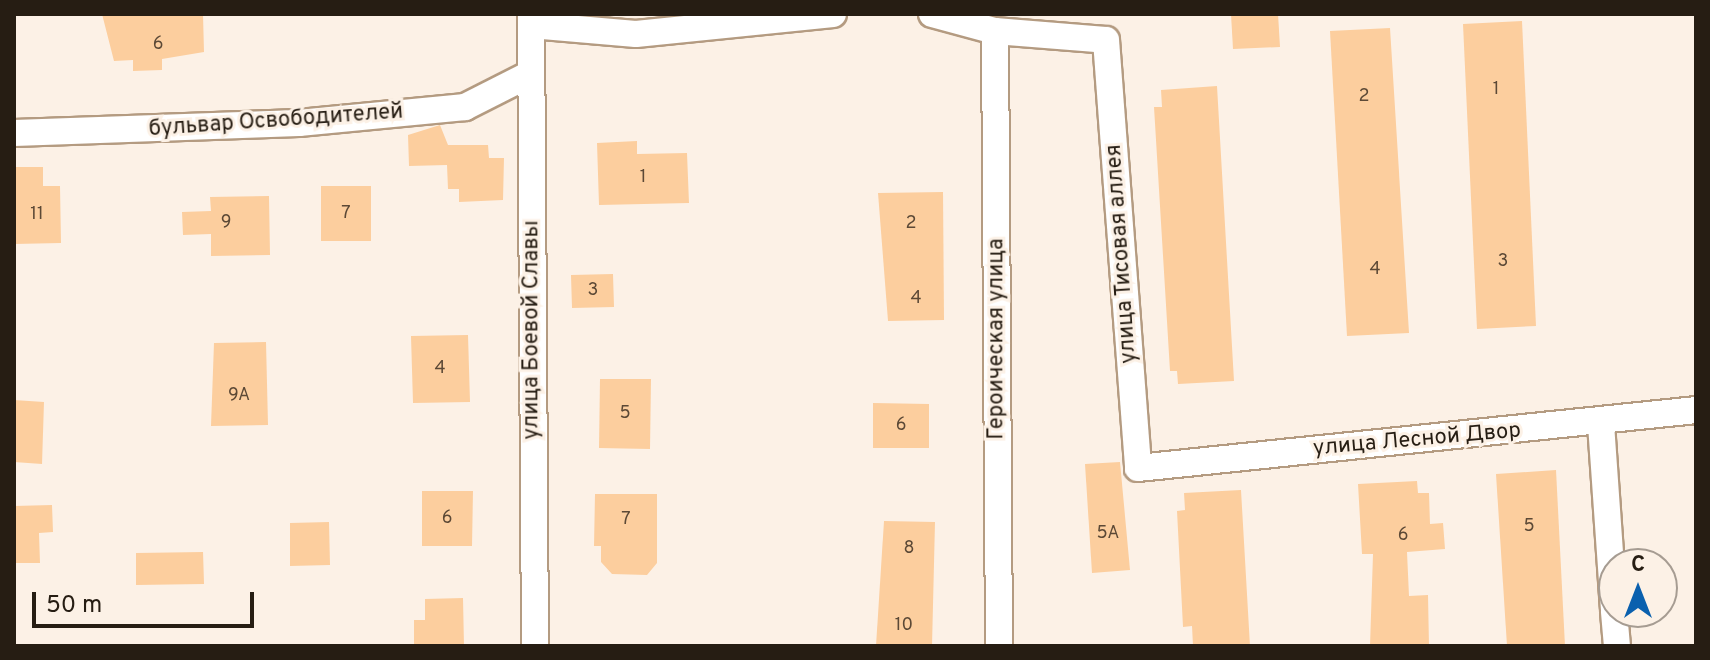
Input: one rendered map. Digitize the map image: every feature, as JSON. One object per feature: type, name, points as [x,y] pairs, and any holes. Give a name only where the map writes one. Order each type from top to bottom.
[{"type":"street","points":[[531,20],[636,34],[833,14]]},
{"type":"street","points":[[932,14],[995,31]]},
{"type":"street","name":"улица Боевой Славы","points":[[531,20],[535,646]]},
{"type":"street","name":"улица Тисовая аллея","points":[[995,31],[1106,40],[1138,468]]},
{"type":"street","name":"Героическая улица","points":[[995,31],[999,646]]},
{"type":"street","name":"бульвар Освободителей","points":[[14,133],[299,123],[465,107],[530,74]]},
{"type":"street","name":"улица Лесной Двор","points":[[1138,468],[1601,424],[1696,410]]},
{"type":"street","points":[[1601,424],[1610,548]]},
{"type":"building","points":[[102,14],[203,14],[204,52],[162,59],[162,70],[133,71],[133,60],[114,61]]},
{"type":"building","points":[[1231,14],[1278,14],[1280,47],[1233,49]]},
{"type":"building","points":[[1522,21],[1536,326],[1477,329],[1463,24]]},
{"type":"building","points":[[1390,28],[1409,333],[1347,336],[1330,31]]},
{"type":"building","points":[[1217,86],[1234,381],[1178,384],[1177,371],[1170,371],[1154,107],[1162,107],[1161,90]]},
{"type":"building","points":[[440,125],[448,145],[488,145],[489,158],[504,158],[503,200],[459,202],[459,189],[448,189],[447,165],[409,166],[408,135]]},
{"type":"building","points":[[637,141],[637,154],[687,153],[689,203],[599,205],[597,143]]},
{"type":"building","points":[[14,167],[43,167],[43,186],[60,186],[61,243],[14,244]]},
{"type":"building","points":[[321,186],[371,186],[371,241],[321,241]]},
{"type":"building","points":[[943,192],[944,320],[888,321],[878,193]]},
{"type":"building","points":[[269,196],[270,255],[211,256],[211,234],[183,235],[182,212],[211,211],[210,197]]},
{"type":"building","points":[[613,274],[614,307],[572,308],[571,275]]},
{"type":"building","points":[[468,335],[470,402],[413,403],[411,336]]},
{"type":"building","points":[[266,342],[268,425],[211,426],[214,343]]},
{"type":"building","points":[[600,379],[651,379],[650,449],[599,448]]},
{"type":"building","points":[[14,400],[44,402],[42,464],[14,462]]},
{"type":"building","points":[[873,403],[929,404],[929,448],[873,448]]},
{"type":"building","points":[[1120,462],[1130,570],[1092,573],[1085,464]]},
{"type":"building","points":[[1556,470],[1565,646],[1507,646],[1496,474]]},
{"type":"building","points":[[1417,481],[1418,493],[1429,493],[1430,524],[1443,523],[1445,549],[1407,552],[1409,596],[1428,595],[1429,646],[1370,646],[1373,554],[1362,554],[1358,484]]},
{"type":"building","points":[[1241,490],[1250,646],[1193,646],[1192,626],[1183,627],[1177,511],[1185,510],[1184,493]]},
{"type":"building","points":[[422,491],[473,491],[472,546],[422,546]]},
{"type":"building","points":[[595,494],[657,494],[657,563],[647,575],[612,574],[601,562],[601,546],[594,546]]},
{"type":"building","points":[[52,505],[53,532],[39,533],[40,563],[14,563],[14,506]]},
{"type":"building","points":[[884,521],[935,522],[932,646],[876,646]]},
{"type":"building","points":[[329,522],[330,565],[290,566],[290,523]]},
{"type":"building","points":[[203,552],[204,584],[136,585],[136,553]]},
{"type":"building","points":[[463,598],[464,646],[414,646],[414,620],[425,620],[425,599]]}]
